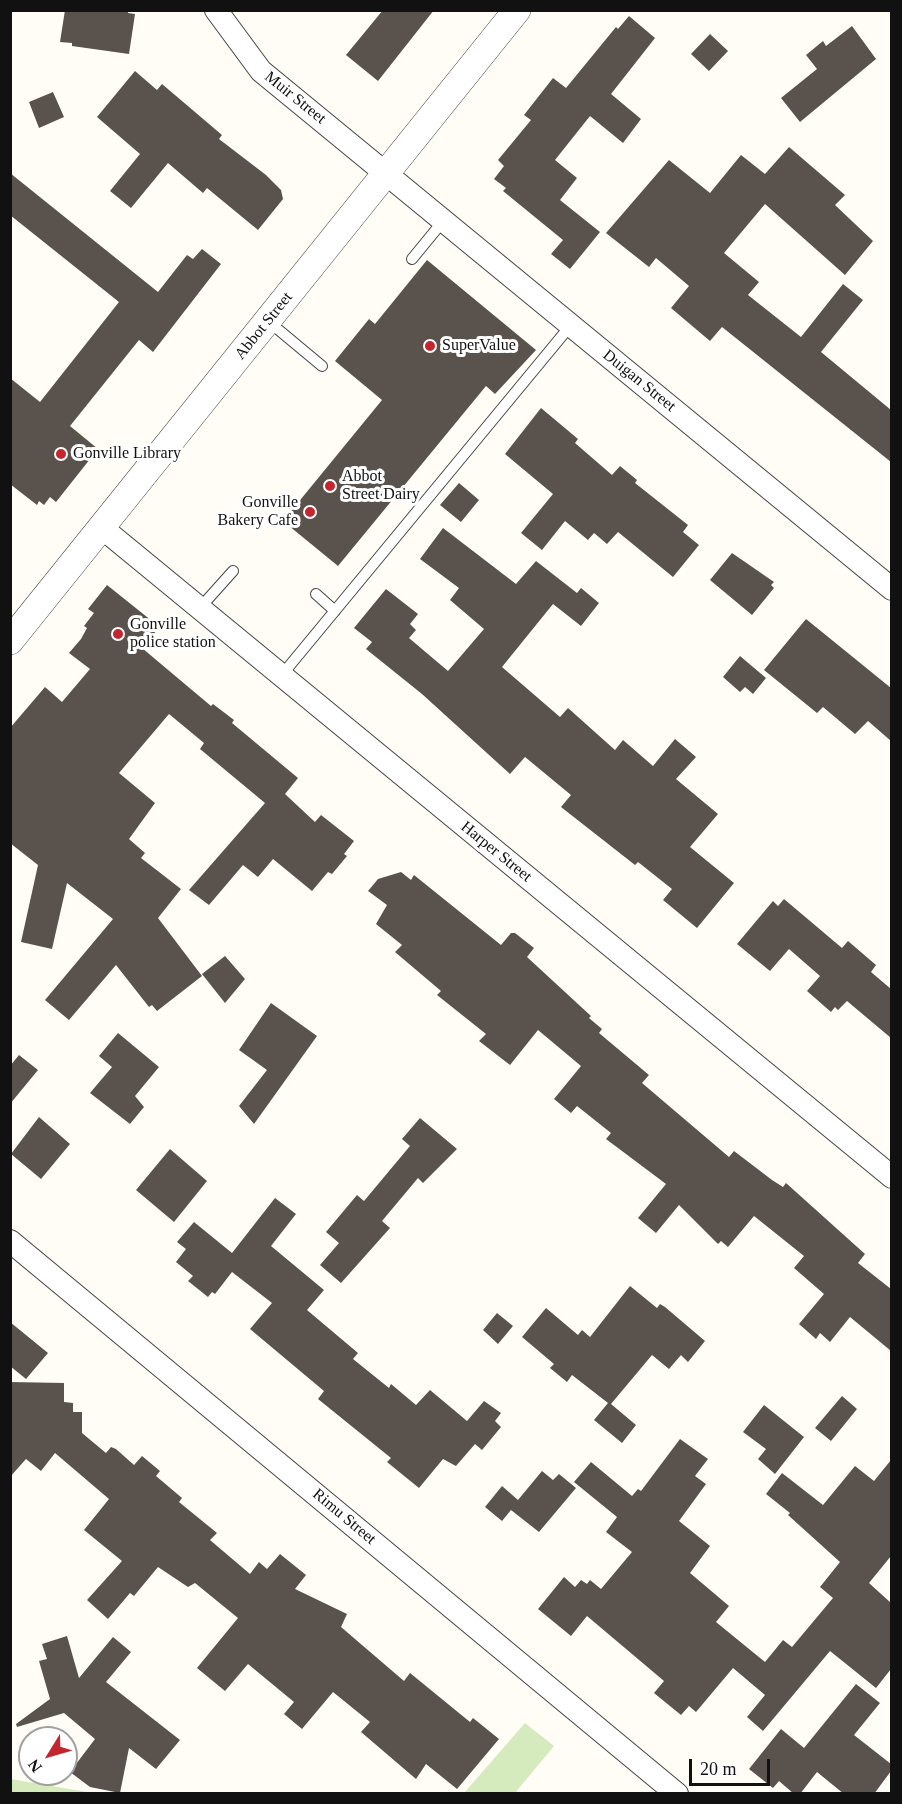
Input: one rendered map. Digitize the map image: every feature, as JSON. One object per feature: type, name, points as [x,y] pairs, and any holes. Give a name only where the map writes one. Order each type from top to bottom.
[{"type":"street","name":"Muir Street","points":[[216,10],[261,71],[386,173]]},
{"type":"street","name":"Abbot Street","points":[[10,641],[517,10]]},
{"type":"street","name":"Duigan Street","points":[[386,173],[891,589]]},
{"type":"street","name":"Harper Street","points":[[101,528],[891,1177]]},
{"type":"street","name":"Rimu Street","points":[[10,1241],[677,1794]]},
{"type":"lane","points":[[412,259],[444,220]]},
{"type":"lane","points":[[268,321],[322,366]]},
{"type":"lane","points":[[281,676],[571,325]]},
{"type":"lane","points":[[200,609],[233,571]]},
{"type":"lane","points":[[316,594],[335,610]]},
{"type":"green space","points":[[525,1723],[554,1746],[515,1793],[464,1793]]},
{"type":"green space","points":[[11,1779],[18,1780],[18,1786],[52,1786],[93,1793],[11,1793]]},
{"type":"building","points":[[65,10],[128,10],[128,13],[135,14],[129,54],[72,46],[72,43],[60,42]]},
{"type":"building","points":[[383,10],[434,10],[378,81],[346,55]]},
{"type":"building","points":[[629,16],[655,38],[611,94],[641,119],[623,143],[590,116],[555,160],[577,178],[560,200],[600,232],[570,269],[551,254],[563,240],[503,191],[506,188],[494,179],[504,166],[498,160],[531,120],[524,115],[553,78],[566,88],[616,27],[618,29]]},
{"type":"building","points":[[852,26],[876,59],[800,122],[781,98],[817,69],[806,55],[823,41],[826,46]]},
{"type":"building","points":[[710,34],[728,51],[709,71],[691,54]]},
{"type":"building","points":[[135,71],[157,90],[162,84],[222,135],[219,139],[266,175],[281,190],[283,199],[258,230],[207,188],[203,193],[168,163],[131,208],[110,191],[140,154],[97,117]]},
{"type":"building","points":[[53,92],[64,117],[39,128],[29,102]]},
{"type":"building","points":[[789,147],[845,195],[835,205],[873,241],[845,275],[765,204],[724,253],[759,282],[748,295],[801,337],[843,284],[863,300],[821,352],[891,410],[891,462],[722,327],[710,341],[671,308],[689,286],[656,258],[649,267],[606,233],[669,160],[710,193],[741,155],[765,174]]},
{"type":"building","points":[[10,173],[158,292],[187,255],[193,259],[202,249],[221,264],[153,352],[139,340],[70,426],[98,449],[56,502],[50,497],[44,505],[39,501],[37,505],[10,484],[10,378],[40,402],[119,302],[10,215]]},
{"type":"building","points":[[427,260],[536,350],[495,394],[486,386],[338,566],[283,521],[382,400],[335,361],[369,319],[375,324]]},
{"type":"building","points":[[541,408],[578,439],[575,443],[612,475],[620,466],[637,480],[635,483],[688,525],[683,532],[699,545],[673,577],[618,532],[607,544],[594,533],[588,540],[565,521],[542,550],[521,533],[553,494],[505,454]]},
{"type":"building","points":[[459,483],[479,500],[461,522],[440,505]]},
{"type":"building","points":[[443,528],[516,584],[536,561],[577,593],[581,588],[599,603],[581,626],[553,604],[502,667],[560,717],[568,708],[615,750],[623,740],[653,766],[675,739],[696,757],[676,779],[718,814],[690,847],[734,883],[697,928],[663,900],[672,889],[638,862],[635,865],[561,807],[571,795],[525,757],[510,774],[422,694],[366,649],[372,642],[354,628],[386,589],[418,614],[410,624],[416,630],[409,638],[448,671],[484,629],[450,600],[459,588],[420,559]]},
{"type":"building","points":[[732,553],[774,582],[771,585],[774,588],[752,615],[710,580]]},
{"type":"building","points":[[107,585],[152,621],[149,624],[157,630],[142,648],[211,706],[213,704],[234,720],[232,723],[298,778],[285,794],[315,822],[321,815],[354,841],[344,854],[347,856],[332,874],[328,872],[312,891],[273,859],[258,877],[243,865],[209,905],[189,890],[265,803],[200,749],[204,743],[169,714],[119,773],[155,803],[129,839],[145,853],[141,858],[181,889],[158,918],[202,976],[157,1011],[152,1005],[149,1007],[116,965],[69,1020],[45,1000],[113,919],[67,883],[52,949],[21,942],[38,865],[10,843],[10,728],[45,687],[62,702],[90,669],[69,653],[81,639],[87,628],[84,626],[94,613],[88,609]]},
{"type":"building","points":[[806,619],[891,688],[891,741],[868,721],[855,734],[823,707],[817,713],[764,670]]},
{"type":"building","points":[[740,656],[766,678],[753,694],[745,687],[740,692],[723,677]]},
{"type":"building","points":[[401,872],[411,880],[414,875],[501,945],[511,933],[515,933],[534,948],[527,957],[591,1016],[589,1018],[602,1029],[599,1033],[649,1075],[642,1083],[729,1157],[734,1151],[783,1187],[786,1183],[865,1254],[858,1263],[891,1289],[891,1351],[850,1317],[830,1342],[820,1333],[816,1339],[799,1324],[824,1294],[794,1268],[804,1256],[754,1216],[728,1247],[721,1241],[718,1244],[679,1205],[656,1233],[638,1218],[666,1184],[606,1139],[611,1133],[577,1106],[571,1113],[554,1099],[581,1066],[538,1030],[510,1065],[479,1041],[486,1034],[437,995],[441,991],[395,952],[402,945],[376,924],[387,905],[368,891],[378,879]]},
{"type":"building","points":[[784,899],[842,948],[848,941],[876,965],[871,972],[891,989],[891,1038],[847,1001],[838,1010],[835,1007],[831,1012],[807,991],[820,976],[789,949],[770,971],[737,944],[773,901],[778,906]]},
{"type":"building","points":[[225,956],[245,979],[225,1003],[202,974]]},
{"type":"building","points":[[271,1003],[317,1036],[254,1124],[239,1106],[267,1070],[239,1050]]},
{"type":"building","points":[[118,1033],[159,1067],[135,1096],[144,1107],[130,1124],[90,1093],[112,1067],[99,1056]]},
{"type":"building","points":[[19,1055],[38,1070],[10,1104],[10,1066]]},
{"type":"building","points":[[39,1117],[70,1144],[41,1179],[11,1154]]},
{"type":"building","points":[[420,1118],[457,1149],[423,1183],[418,1178],[382,1221],[390,1228],[341,1283],[320,1265],[339,1243],[326,1232],[357,1195],[364,1201],[410,1146],[402,1139]]},
{"type":"building","points":[[170,1149],[207,1181],[174,1222],[136,1190]]},
{"type":"building","points":[[275,1198],[296,1214],[271,1246],[324,1290],[307,1310],[358,1353],[353,1359],[389,1388],[391,1384],[416,1405],[430,1390],[467,1421],[484,1401],[501,1413],[495,1421],[501,1427],[482,1450],[475,1444],[456,1466],[443,1459],[419,1488],[387,1462],[391,1458],[318,1399],[324,1391],[250,1329],[272,1303],[232,1272],[215,1294],[212,1292],[208,1297],[188,1281],[193,1276],[176,1262],[186,1249],[177,1242],[194,1222],[232,1253]]},
{"type":"building","points":[[630,1286],[657,1308],[660,1304],[665,1307],[705,1341],[688,1362],[681,1355],[669,1369],[652,1355],[611,1404],[636,1425],[622,1443],[594,1420],[608,1403],[572,1375],[567,1382],[550,1368],[554,1364],[522,1337],[546,1308],[578,1335],[582,1330],[590,1337]]},
{"type":"building","points":[[497,1313],[513,1326],[498,1344],[483,1330]]},
{"type":"building","points":[[10,1322],[48,1353],[26,1379],[10,1366]]},
{"type":"building","points":[[10,1382],[64,1383],[64,1402],[73,1403],[73,1412],[82,1412],[82,1433],[106,1453],[111,1447],[116,1449],[134,1465],[142,1456],[160,1471],[156,1476],[182,1498],[179,1502],[217,1533],[210,1540],[250,1574],[259,1562],[267,1569],[280,1554],[306,1575],[295,1589],[347,1614],[341,1627],[404,1681],[410,1673],[470,1722],[473,1718],[499,1739],[457,1789],[426,1764],[416,1779],[361,1732],[370,1722],[333,1692],[302,1729],[284,1714],[294,1702],[248,1664],[225,1691],[197,1668],[238,1618],[195,1583],[188,1587],[158,1567],[134,1596],[130,1593],[108,1619],[87,1600],[122,1561],[84,1530],[109,1499],[55,1453],[41,1471],[26,1459],[10,1477]]},
{"type":"building","points":[[842,1396],[857,1409],[831,1441],[815,1428]]},
{"type":"building","points":[[764,1405],[804,1437],[775,1474],[758,1459],[766,1449],[743,1432]]},
{"type":"building","points":[[680,1439],[708,1459],[695,1476],[706,1484],[679,1521],[710,1546],[690,1573],[729,1606],[716,1622],[765,1662],[783,1640],[792,1647],[833,1598],[820,1587],[840,1562],[788,1515],[790,1513],[766,1494],[782,1473],[823,1505],[855,1466],[874,1481],[891,1460],[891,1556],[869,1583],[891,1603],[891,1669],[876,1688],[830,1651],[763,1731],[747,1717],[765,1695],[733,1668],[696,1712],[689,1706],[681,1715],[654,1693],[664,1681],[587,1616],[571,1636],[538,1609],[564,1577],[575,1587],[581,1580],[587,1584],[590,1580],[601,1589],[632,1552],[606,1532],[617,1517],[574,1482],[591,1462],[632,1496],[638,1489],[641,1491]]},
{"type":"building","points":[[542,1471],[553,1480],[559,1474],[576,1488],[539,1532],[511,1510],[502,1521],[485,1507],[502,1486],[518,1500]]},
{"type":"building","points":[[67,1636],[79,1678],[113,1637],[131,1652],[106,1682],[180,1740],[156,1769],[129,1748],[120,1793],[90,1787],[78,1778],[78,1761],[95,1739],[64,1713],[17,1727],[16,1724],[50,1699],[39,1661],[47,1659],[42,1644]]},
{"type":"building","points":[[856,1684],[880,1703],[854,1735],[891,1764],[891,1771],[874,1794],[844,1794],[817,1772],[800,1794],[794,1794],[779,1781],[773,1788],[749,1769],[781,1729],[804,1748]]},
{"type":"place","name":"SuperValue","points":[[430,346]]},
{"type":"place","name":"Gonville Library","points":[[61,454]]},
{"type":"place","name":"Abbot Street Dairy","points":[[330,486]]},
{"type":"place","name":"Gonville Bakery Cafe","points":[[310,512]]},
{"type":"place","name":"Gonville police station","points":[[118,634]]}]
